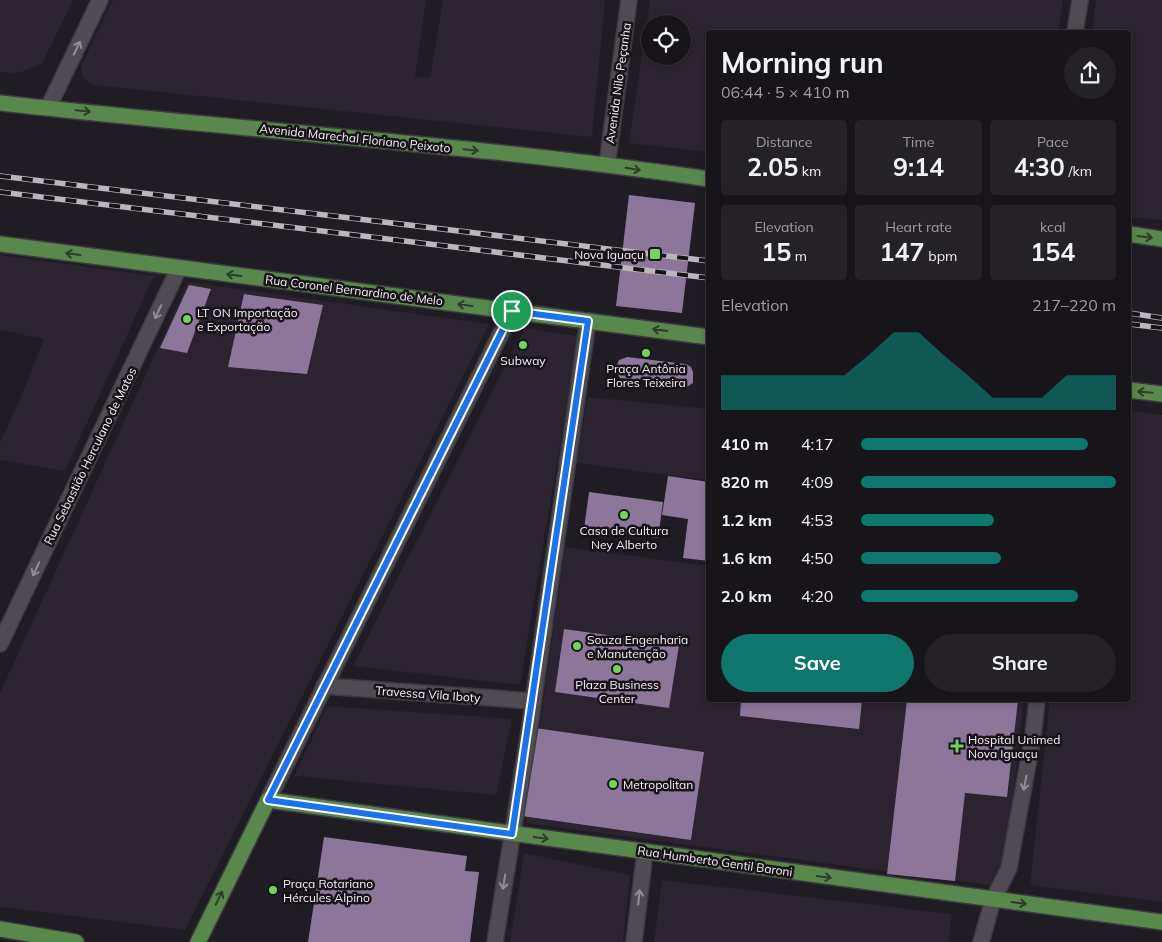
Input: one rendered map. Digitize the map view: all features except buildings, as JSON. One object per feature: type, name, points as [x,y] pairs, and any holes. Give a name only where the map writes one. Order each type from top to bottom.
[{"type":"main road","name":"Avenida Marechal Floriano Peixoto","points":[[0,102],[332,135],[607,165],[706,179]]},
{"type":"main road","points":[[1131,234],[1162,239]]},
{"type":"main road","name":"Rua Coronel Bernardino de Melo","points":[[0,244],[706,336]]},
{"type":"main road","points":[[1131,390],[1162,394]]},
{"type":"main road","points":[[198,942],[268,800]]},
{"type":"main road","name":"Rua Humberto Gentil Baroni","points":[[268,800],[1162,922]]},
{"type":"main road","points":[[0,929],[76,942]]},
{"type":"street","points":[[48,108],[100,0]]},
{"type":"street","name":"Avenida Nilo Peçanha","points":[[607,165],[629,0]]},
{"type":"street","points":[[1076,30],[1080,0]]},
{"type":"street","name":"Rua Sebastião Herculano de Matos","points":[[0,644],[179,268]]},
{"type":"street","points":[[268,800],[512,311]]},
{"type":"street","points":[[495,942],[588,321]]},
{"type":"street","name":"Travessa Vila Iboty","points":[[324,686],[532,702]]},
{"type":"street","points":[[981,942],[993,900],[1009,868],[1038,702]]},
{"type":"street","points":[[634,942],[644,852]]},
{"type":"shaded area","points":[[0,0],[73,0],[42,64],[15,74],[0,72]]},
{"type":"shaded area","points":[[113,0],[426,0],[415,77],[430,78],[443,0],[605,0],[592,137],[93,85],[83,78],[81,66]]},
{"type":"shaded area","points":[[650,0],[1063,0],[1058,30],[706,30],[706,152],[629,143],[641,61],[641,65],[691,65],[691,15],[648,15]]},
{"type":"shaded area","points":[[1096,0],[1162,0],[1162,220],[1131,217],[1131,30],[1092,30]]},
{"type":"shaded area","points":[[0,255],[154,276],[65,471],[0,460],[0,443],[44,339],[0,330]]},
{"type":"shaded area","points":[[188,282],[489,324],[185,930],[0,907],[0,693]]},
{"type":"shaded area","points":[[525,328],[578,336],[520,685],[353,666]]},
{"type":"shaded area","points":[[588,397],[706,409],[706,480],[576,463]]},
{"type":"shaded area","points":[[1131,411],[1162,415],[1162,902],[1030,885],[1050,702],[1131,702]]},
{"type":"shaded area","points":[[565,547],[706,566],[706,702],[1024,702],[1003,887],[526,823]]},
{"type":"shaded area","points":[[327,706],[512,719],[496,795],[294,776]]},
{"type":"shaded area","points":[[524,853],[630,875],[623,942],[510,942]]},
{"type":"shaded area","points":[[662,880],[951,914],[949,942],[654,942]]},
{"type":"railway","points":[[0,176],[706,261]]},
{"type":"railway","points":[[0,192],[706,278]]},
{"type":"railway","points":[[1131,313],[1162,318]]},
{"type":"railway","points":[[1131,324],[1162,328]]},
{"type":"place","name":"Nova Iguaçu","points":[[655,254]]},
{"type":"place","name":"LT ON Importação e Exportação","points":[[187,319]]},
{"type":"place","name":"Subway","points":[[523,345]]},
{"type":"place","name":"Praça Antônia Flores Teixeira","points":[[646,353]]},
{"type":"place","name":"Casa de Cultura Ney Alberto","points":[[624,515]]},
{"type":"place","name":"Souza Engenharia e Manutenção","points":[[577,646]]},
{"type":"place","name":"Plaza Business Center","points":[[617,669]]},
{"type":"place","name":"Hospital Unimed Nova Iguaçu","points":[[957,746]]},
{"type":"place","name":"Metropolitan","points":[[613,784]]},
{"type":"place","name":"Praça Rotariano Hércules Alpino","points":[[273,890]]},
{"type":"route","points":[[512,311],[588,321],[512,834],[268,800],[320,695],[512,311]]}]
